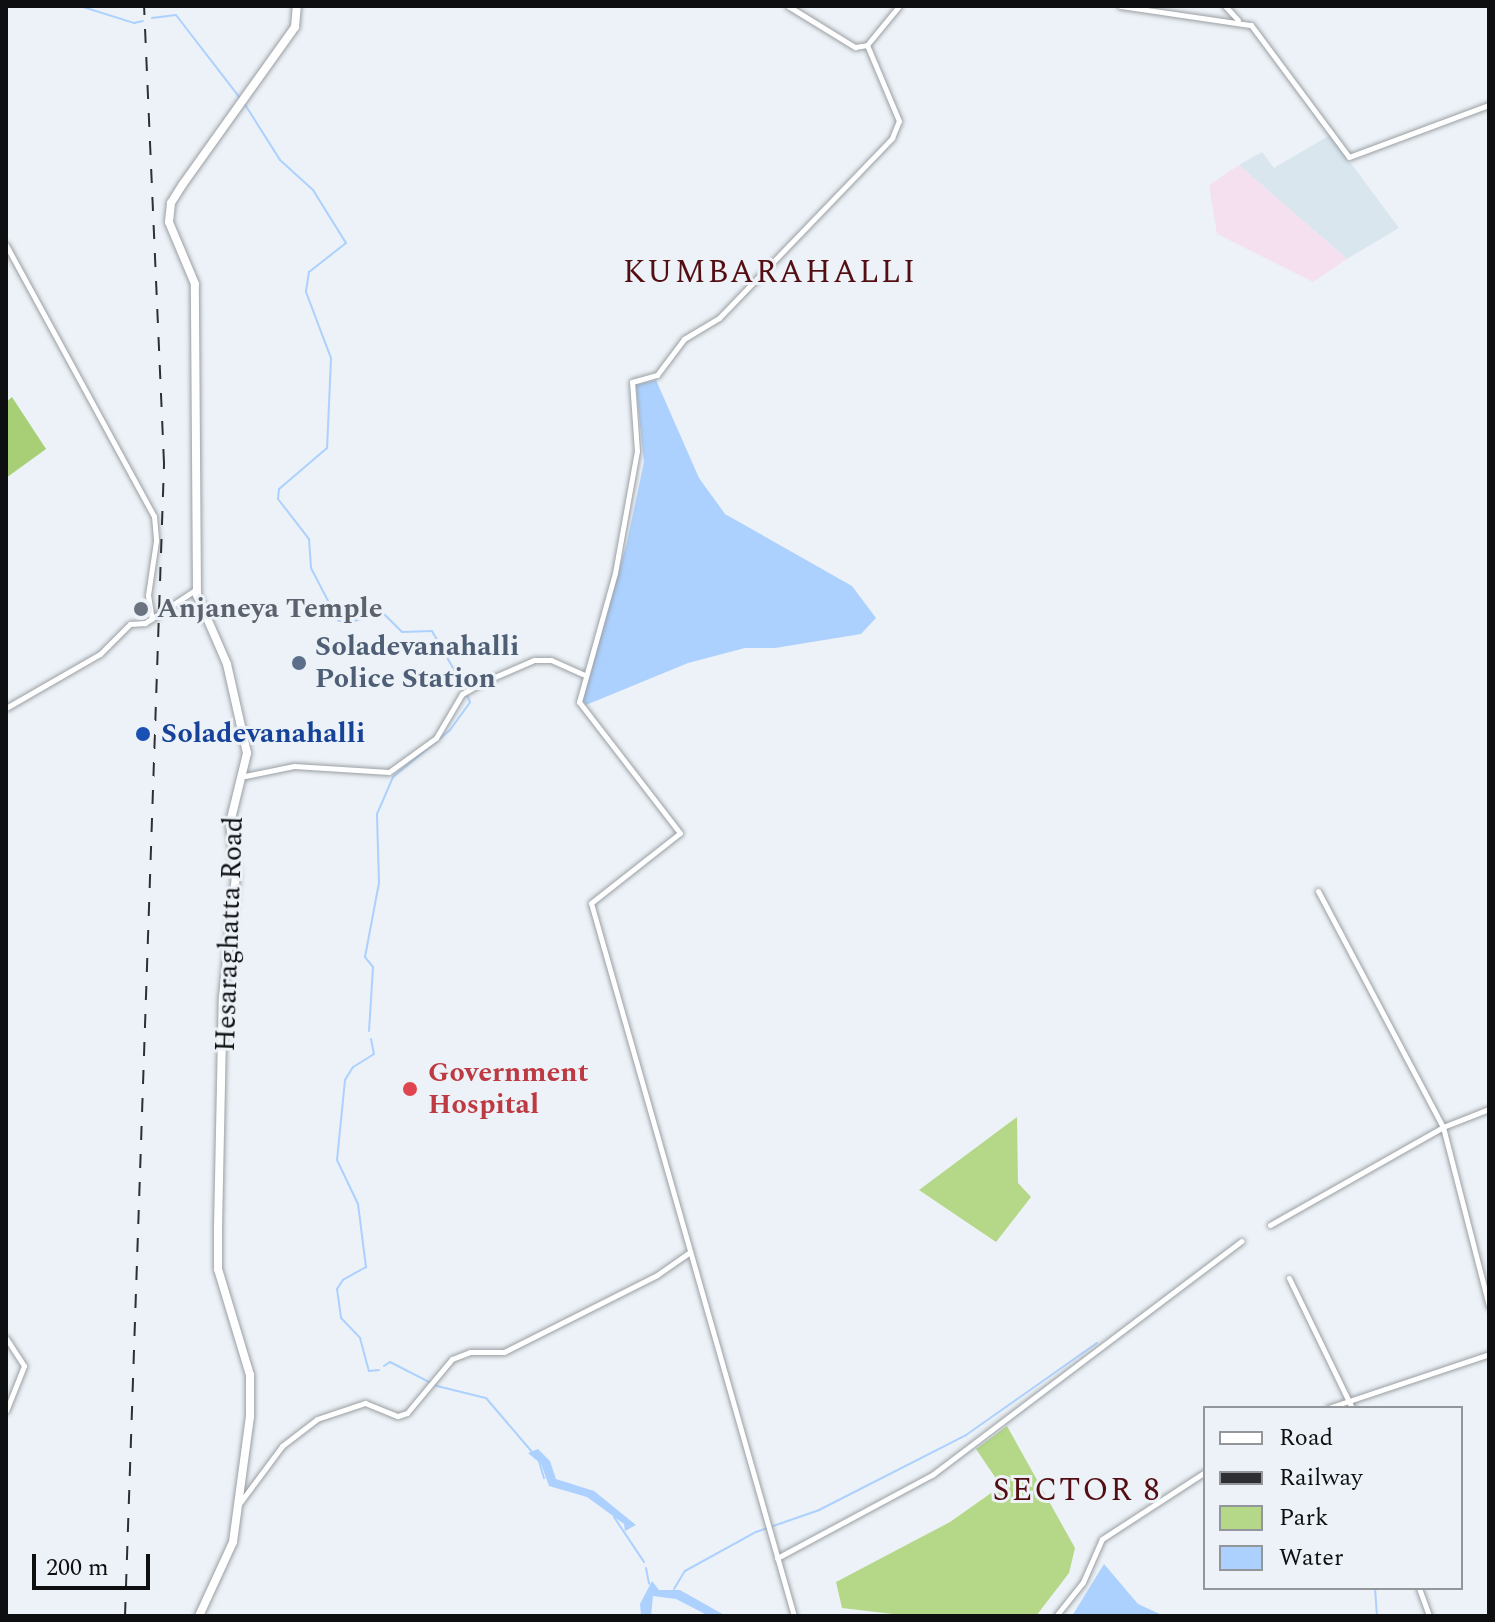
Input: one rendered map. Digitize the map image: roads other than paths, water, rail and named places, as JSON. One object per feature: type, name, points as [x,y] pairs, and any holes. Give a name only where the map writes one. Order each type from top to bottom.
[{"type":"main road","name":"Hesaraghatta Road","points":[[197,1616],[224,1554],[238,1504],[248,1414],[247,1354],[218,1269],[223,997],[236,875],[230,823],[245,776],[247,753],[227,664],[196,590],[195,284],[169,222],[171,203],[240,99],[295,27],[297,6]]},
{"type":"street","points":[[788,6],[843,42],[867,45]]},
{"type":"street","points":[[867,45],[899,6]]},
{"type":"street","points":[[1120,6],[1239,21],[1254,28],[1348,156],[1489,105]]},
{"type":"street","points":[[1225,6],[1239,21]]},
{"type":"street","points":[[794,1616],[591,903],[680,833],[579,702],[583,674],[615,573],[637,451],[632,382],[659,374],[684,339],[719,318],[892,138],[899,121],[867,45]]},
{"type":"street","points":[[6,245],[154,516],[156,541],[148,595],[152,619]]},
{"type":"street","points":[[6,708],[100,654],[130,624],[152,619],[196,590]]},
{"type":"street","points":[[245,776],[294,766],[389,772],[436,738],[466,691],[534,660],[551,660],[583,674]]},
{"type":"street","points":[[1318,891],[1443,1127],[1489,1306]]},
{"type":"street","points":[[1270,1225],[1443,1127],[1489,1109]]},
{"type":"street","points":[[777,1558],[932,1475],[1241,1241]]},
{"type":"street","points":[[238,1504],[282,1446],[317,1419],[365,1403],[392,1414],[407,1413],[452,1359],[470,1352],[504,1352],[657,1275],[690,1252]]},
{"type":"street","points":[[1289,1278],[1351,1406]]},
{"type":"street","points":[[6,1338],[24,1366],[6,1411]]},
{"type":"street","points":[[1333,1406],[1489,1354]]},
{"type":"street","points":[[1056,1616],[1083,1582],[1102,1539],[1203,1473]]},
{"type":"street","points":[[1420,1590],[1429,1616]]},
{"type":"water","points":[[656,380],[699,478],[725,514],[852,586],[876,618],[861,634],[775,648],[745,648],[688,663],[586,705],[582,699],[627,542],[644,462],[636,385]]},
{"type":"water","points":[[538,1449],[550,1461],[556,1479],[594,1491],[636,1525],[625,1531],[624,1524],[587,1497],[549,1486],[541,1464],[528,1453]]},
{"type":"water","points":[[1104,1564],[1138,1604],[1164,1616],[1072,1616]]},
{"type":"water","points":[[652,1581],[659,1590],[680,1590],[726,1616],[709,1616],[676,1599],[653,1596],[651,1616],[641,1616],[640,1604]]},
{"type":"waterway","points":[[80,6],[134,23],[143,21]]},
{"type":"waterway","points":[[152,18],[176,15],[240,98]]},
{"type":"waterway","points":[[244,103],[280,160],[313,190],[346,243],[309,272],[306,292],[331,358],[327,448],[279,489],[278,499],[309,539],[311,568],[338,620],[345,624],[382,612],[402,632],[432,631],[465,689]]},
{"type":"waterway","points":[[369,1031],[373,967],[365,957],[379,883],[377,814],[393,777],[450,730],[470,702],[467,695]]},
{"type":"waterway","points":[[371,1039],[374,1054],[353,1067],[345,1080],[337,1160],[358,1204],[366,1267],[343,1280],[337,1289],[341,1318],[360,1338],[369,1371],[379,1370]]},
{"type":"waterway","points":[[674,1589],[685,1571],[756,1532],[819,1510],[966,1435],[1097,1343]]},
{"type":"waterway","points":[[384,1366],[390,1362],[437,1386],[486,1398],[533,1453]]},
{"type":"waterway","points":[[539,1461],[544,1478]]},
{"type":"waterway","points":[[614,1517],[644,1562]]},
{"type":"waterway","points":[[646,1568],[649,1584]]},
{"type":"waterway","points":[[1375,1590],[1377,1616]]},
{"type":"railway","points":[[125,1616],[164,463],[144,6]]},
{"type":"place","name":"Anjaneya Temple","points":[[141,609]]},
{"type":"place","name":"Soladevanahalli Police Station","points":[[299,663]]},
{"type":"place","name":"Soladevanahalli","points":[[143,734]]},
{"type":"place","name":"Government Hospital","points":[[410,1089]]},
{"type":"district","name":"KUMBARAHALLI","points":[[770,273]]},
{"type":"district","name":"SECTOR 8","points":[[1077,1491]]}]
